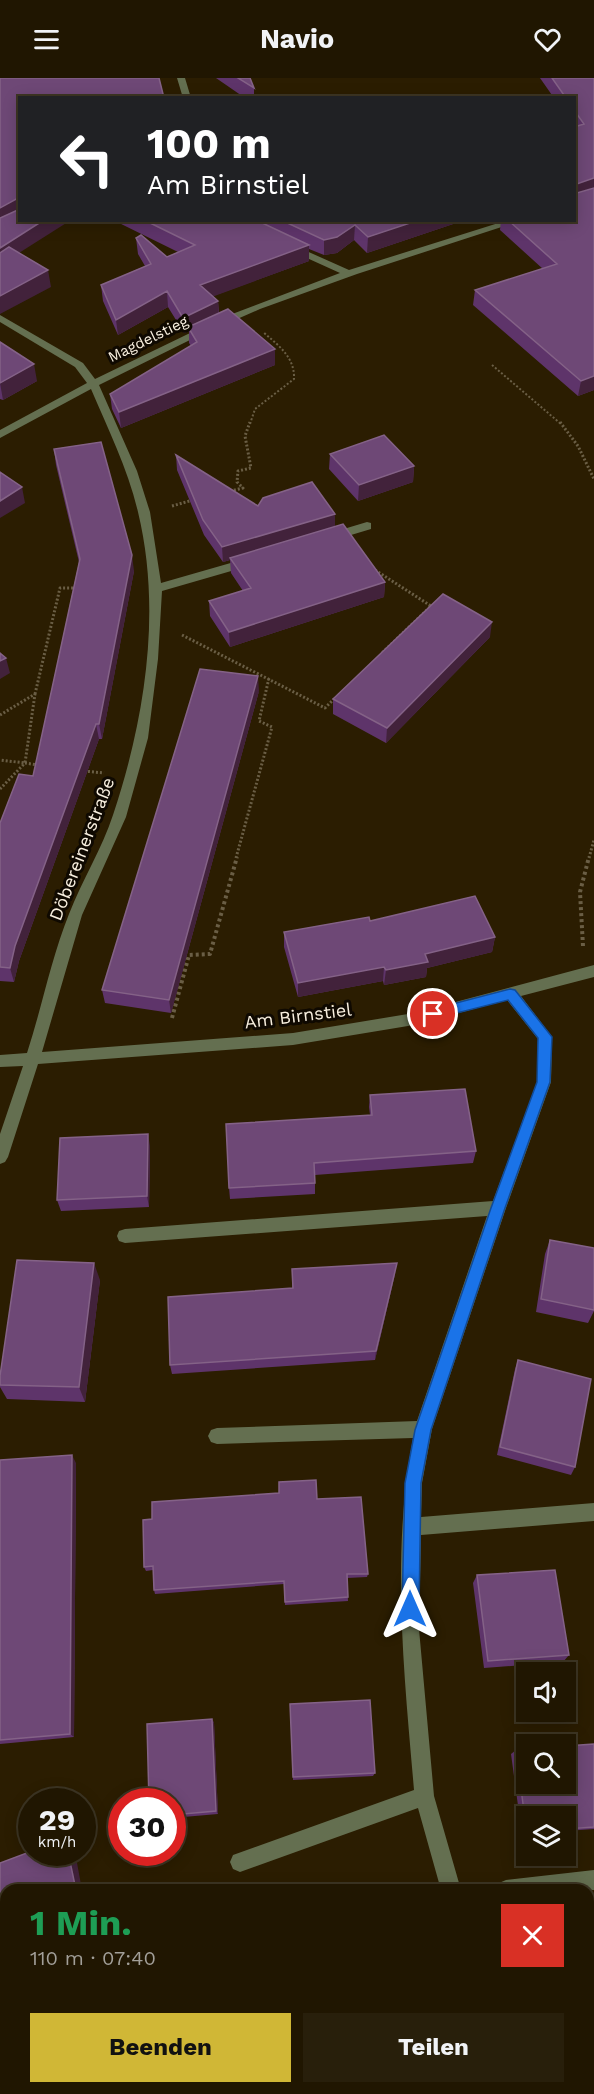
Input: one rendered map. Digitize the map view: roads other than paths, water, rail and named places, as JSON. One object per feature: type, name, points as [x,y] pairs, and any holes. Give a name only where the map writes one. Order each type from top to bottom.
[{"type":"street","points":[[181,78],[186,96]]},
{"type":"street","name":"Magdelstieg","points":[[0,435],[93,383],[207,327],[350,274],[513,222]]},
{"type":"street","points":[[275,240],[350,274]]},
{"type":"street","name":"Döbereinerstraße","points":[[0,318],[79,365],[93,383],[131,471],[144,512],[156,589],[152,659],[142,738],[119,817],[75,915],[33,1059],[0,1157]]},
{"type":"street","points":[[318,541],[367,526]]},
{"type":"street","points":[[156,589],[264,557]]},
{"type":"street","name":"Am Birnstiel","points":[[0,1061],[293,1038],[414,1019],[591,971]]},
{"type":"street","points":[[449,1884],[424,1796],[410,1629],[413,1483],[423,1430],[498,1208],[544,1082],[545,1037],[510,994]]},
{"type":"street","points":[[125,1236],[498,1208]]},
{"type":"street","points":[[217,1436],[423,1430]]},
{"type":"street","points":[[411,1527],[594,1512]]},
{"type":"street","points":[[240,1862],[424,1796]]},
{"type":"street","points":[[559,1884],[594,1880]]}]
